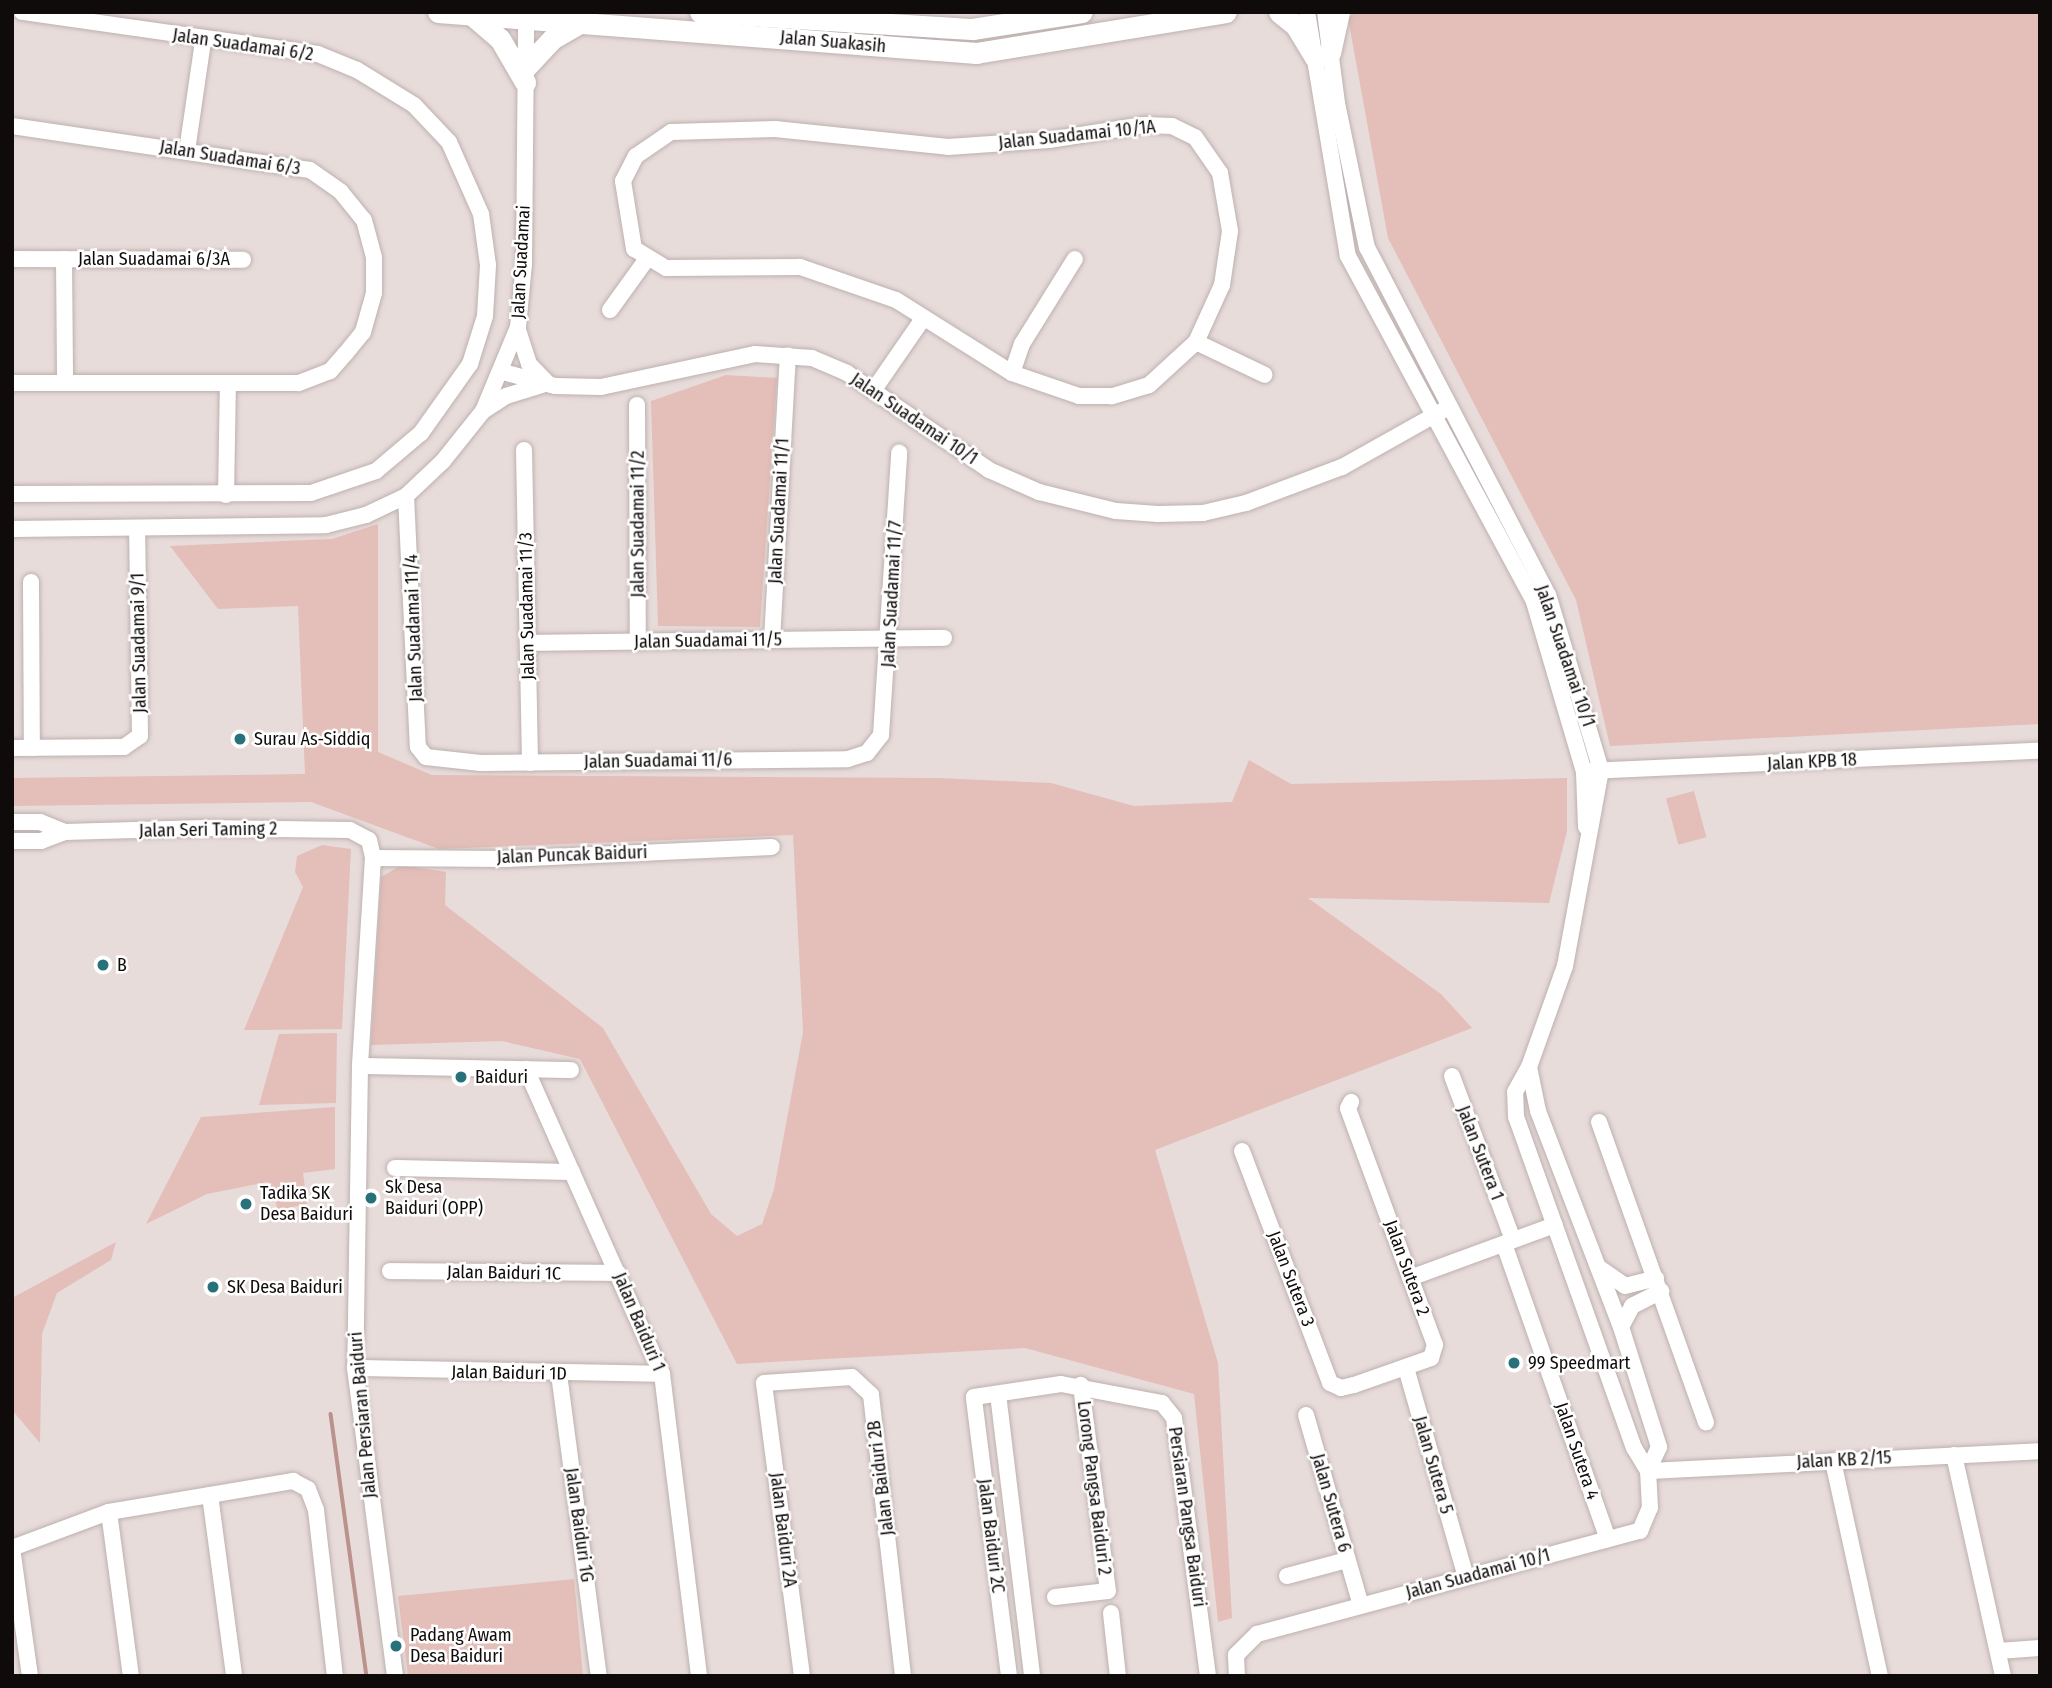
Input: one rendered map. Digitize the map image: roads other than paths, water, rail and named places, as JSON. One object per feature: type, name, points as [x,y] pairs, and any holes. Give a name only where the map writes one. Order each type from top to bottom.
[{"type":"main road","name":"Jalan Suakasih","points":[[438,12],[526,15],[582,22],[976,53],[1226,12]]},
{"type":"main road","name":"Jalan Suakasih","points":[[700,12],[786,15],[972,29],[1082,12]]},
{"type":"main road","points":[[1279,12],[1296,26],[1322,56],[1339,12]]},
{"type":"main road","points":[[471,14],[500,39],[525,75],[552,39],[582,22]]},
{"type":"street","name":"Jalan Suadamai 6/2","points":[[12,494],[311,493],[356,480],[397,456],[447,401],[470,364],[485,316],[488,265],[481,214],[465,171],[449,142],[414,104],[357,70],[318,54],[203,41],[22,12]]},
{"type":"street","name":"Jalan Suadamai 10/1","points":[[1237,1676],[1236,1655],[1257,1634],[1359,1598],[1463,1569],[1640,1531],[1650,1508],[1647,1471],[1634,1448],[1516,1116],[1516,1092],[1529,1067],[1565,966],[1586,839],[1596,809],[1601,769],[1548,595],[1447,408],[1367,248],[1322,56],[1307,12]]},
{"type":"street","name":"Jalan Suadamai 10/1","points":[[1325,12],[1322,56],[1348,256],[1448,447],[1535,602],[1584,772],[1586,839]]},
{"type":"street","name":"Jalan Suadamai","points":[[12,529],[137,530],[326,525],[366,514],[406,496],[443,461],[483,411],[503,372],[518,327],[524,264],[526,15]]},
{"type":"street","points":[[187,151],[203,41]]},
{"type":"street","name":"Jalan Suadamai 6/3","points":[[12,126],[310,170],[353,205],[364,220],[374,258],[374,293],[363,332],[330,371],[298,383],[12,383]]},
{"type":"street","name":"Jalan Suadamai 10/1A","points":[[1172,126],[1195,137],[1208,153],[1228,200],[1230,231],[1222,285],[1196,342],[1149,385],[1112,396],[1079,396],[1012,373],[922,320],[896,300],[800,267],[666,268],[646,260],[634,249],[624,181],[636,156],[671,132],[775,129],[948,147],[1172,126]]},
{"type":"street","name":"Jalan Suadamai 6/3A","points":[[12,259],[243,260]]},
{"type":"street","name":"Jalan Suadamai 6/3A","points":[[64,259],[65,383]]},
{"type":"street","points":[[1012,373],[1035,320],[1075,259]]},
{"type":"street","points":[[610,310],[646,260]]},
{"type":"street","points":[[873,391],[922,320]]},
{"type":"street","points":[[483,411],[506,396],[548,384],[529,364],[518,327]]},
{"type":"street","points":[[1196,342],[1265,374]]},
{"type":"street","name":"Jalan Suadamai 10/1","points":[[503,372],[548,384],[601,387],[727,358],[788,355],[812,358],[873,391],[989,470],[1039,492],[1116,512],[1203,513],[1246,503],[1342,467],[1447,408]]},
{"type":"street","name":"Jalan Suadamai 11/1","points":[[772,640],[788,355]]},
{"type":"street","points":[[226,495],[228,384]]},
{"type":"street","points":[[1415,385],[1415,406],[1403,432],[1433,435],[1448,447]]},
{"type":"street","name":"Jalan Suadamai 11/2","points":[[637,405],[638,642]]},
{"type":"street","name":"Jalan Suadamai 11/3","points":[[524,450],[530,763]]},
{"type":"street","name":"Jalan Suadamai 11/7","points":[[881,735],[900,453]]},
{"type":"street","name":"Jalan Suadamai 11/4","points":[[406,496],[418,747],[426,757]]},
{"type":"street","name":"Jalan Suadamai 9/1","points":[[32,748],[124,747],[140,736],[137,530]]},
{"type":"street","points":[[12,748],[32,748],[31,582]]},
{"type":"street","name":"Jalan Suadamai 11/5","points":[[528,643],[943,638]]},
{"type":"street","name":"Jalan Suadamai 11/6","points":[[426,757],[436,762],[530,763],[848,760],[867,753],[881,735]]},
{"type":"street","name":"Jalan KPB 18","points":[[1584,772],[1601,769],[2040,751]]},
{"type":"street","name":"Jalan Seri Taming 2","points":[[12,822],[40,822],[65,832]]},
{"type":"street","name":"Jalan Seri Taming 2","points":[[12,841],[41,841],[65,832],[350,830],[369,839],[373,858]]},
{"type":"street","name":"Jalan Puncak Baiduri","points":[[373,858],[507,859],[772,847]]},
{"type":"street","name":"Jalan Persiaran Baiduri","points":[[373,858],[360,1066],[355,1368],[395,1676]]},
{"type":"street","points":[[360,1066],[571,1070]]},
{"type":"street","name":"Jalan Suadamai 10/1","points":[[1529,1067],[1538,1111],[1621,1327],[1660,1447],[1647,1471]]},
{"type":"street","name":"Jalan Baiduri 1","points":[[526,1069],[662,1374],[699,1676]]},
{"type":"street","name":"Jalan Sutera 1","points":[[1452,1076],[1509,1238]]},
{"type":"street","name":"Jalan Sutera 2","points":[[1351,1102],[1348,1108],[1435,1345],[1431,1358],[1354,1385]]},
{"type":"street","points":[[1599,1122],[1706,1423]]},
{"type":"street","name":"Jalan Sutera 3","points":[[1242,1152],[1330,1383],[1340,1388],[1354,1385]]},
{"type":"street","points":[[395,1168],[572,1172]]},
{"type":"street","points":[[1410,1278],[1509,1238],[1555,1225]]},
{"type":"street","name":"Jalan Sutera 4","points":[[1509,1238],[1608,1539]]},
{"type":"street","points":[[1599,1268],[1612,1281],[1625,1286],[1658,1284]]},
{"type":"street","name":"Jalan Baiduri 1C","points":[[390,1271],[618,1273]]},
{"type":"street","points":[[1621,1327],[1632,1306],[1658,1284]]},
{"type":"street","name":"Jalan Baiduri 1D","points":[[355,1368],[662,1374]]},
{"type":"street","name":"Jalan Sutera 5","points":[[1406,1368],[1463,1569]]},
{"type":"street","name":"Jalan Baiduri 1G","points":[[559,1374],[599,1676]]},
{"type":"street","name":"Jalan Baiduri 2B","points":[[764,1383],[852,1377],[871,1395],[903,1676]]},
{"type":"street","name":"Jalan Baiduri 2A","points":[[764,1383],[802,1676]]},
{"type":"street","name":"Persiaran Pangsa Baiduri","points":[[974,1397],[1081,1385],[1162,1403],[1174,1418],[1208,1676]]},
{"type":"street","name":"Lorong Pangsa Baiduri 2","points":[[1055,1597],[1108,1591],[1081,1385]]},
{"type":"street","points":[[998,1394],[1032,1676]]},
{"type":"street","name":"Jalan Baiduri 2C","points":[[974,1397],[1009,1676]]},
{"type":"street","name":"Jalan Sutera 6","points":[[1306,1415],[1359,1598]]},
{"type":"street","name":"Jalan KB 2/15","points":[[1647,1471],[2040,1451]]},
{"type":"street","points":[[1954,1455],[2003,1676]]},
{"type":"street","points":[[1833,1461],[1880,1676]]},
{"type":"street","points":[[30,1676],[12,1548],[109,1512],[293,1481],[309,1489],[316,1510],[335,1676]]},
{"type":"street","points":[[210,1495],[234,1676]]},
{"type":"street","points":[[109,1512],[131,1676]]},
{"type":"street","points":[[1287,1576],[1347,1560]]},
{"type":"street","points":[[1111,1613],[1118,1676]]},
{"type":"street","points":[[1998,1651],[2040,1648]]},
{"type":"waterway","points":[[331,1414],[367,1676]]},
{"type":"place","name":"Surau As-Siddiq","points":[[240,739]]},
{"type":"place","name":"B","points":[[103,965]]},
{"type":"place","name":"Baiduri","points":[[461,1077]]},
{"type":"place","name":"Sk Desa Baiduri (OPP)","points":[[371,1198]]},
{"type":"place","name":"Tadika SK Desa Baiduri","points":[[246,1204]]},
{"type":"place","name":"SK Desa Baiduri","points":[[213,1287]]},
{"type":"place","name":"99 Speedmart","points":[[1514,1363]]},
{"type":"place","name":"Padang Awam Desa Baiduri","points":[[396,1646]]}]
